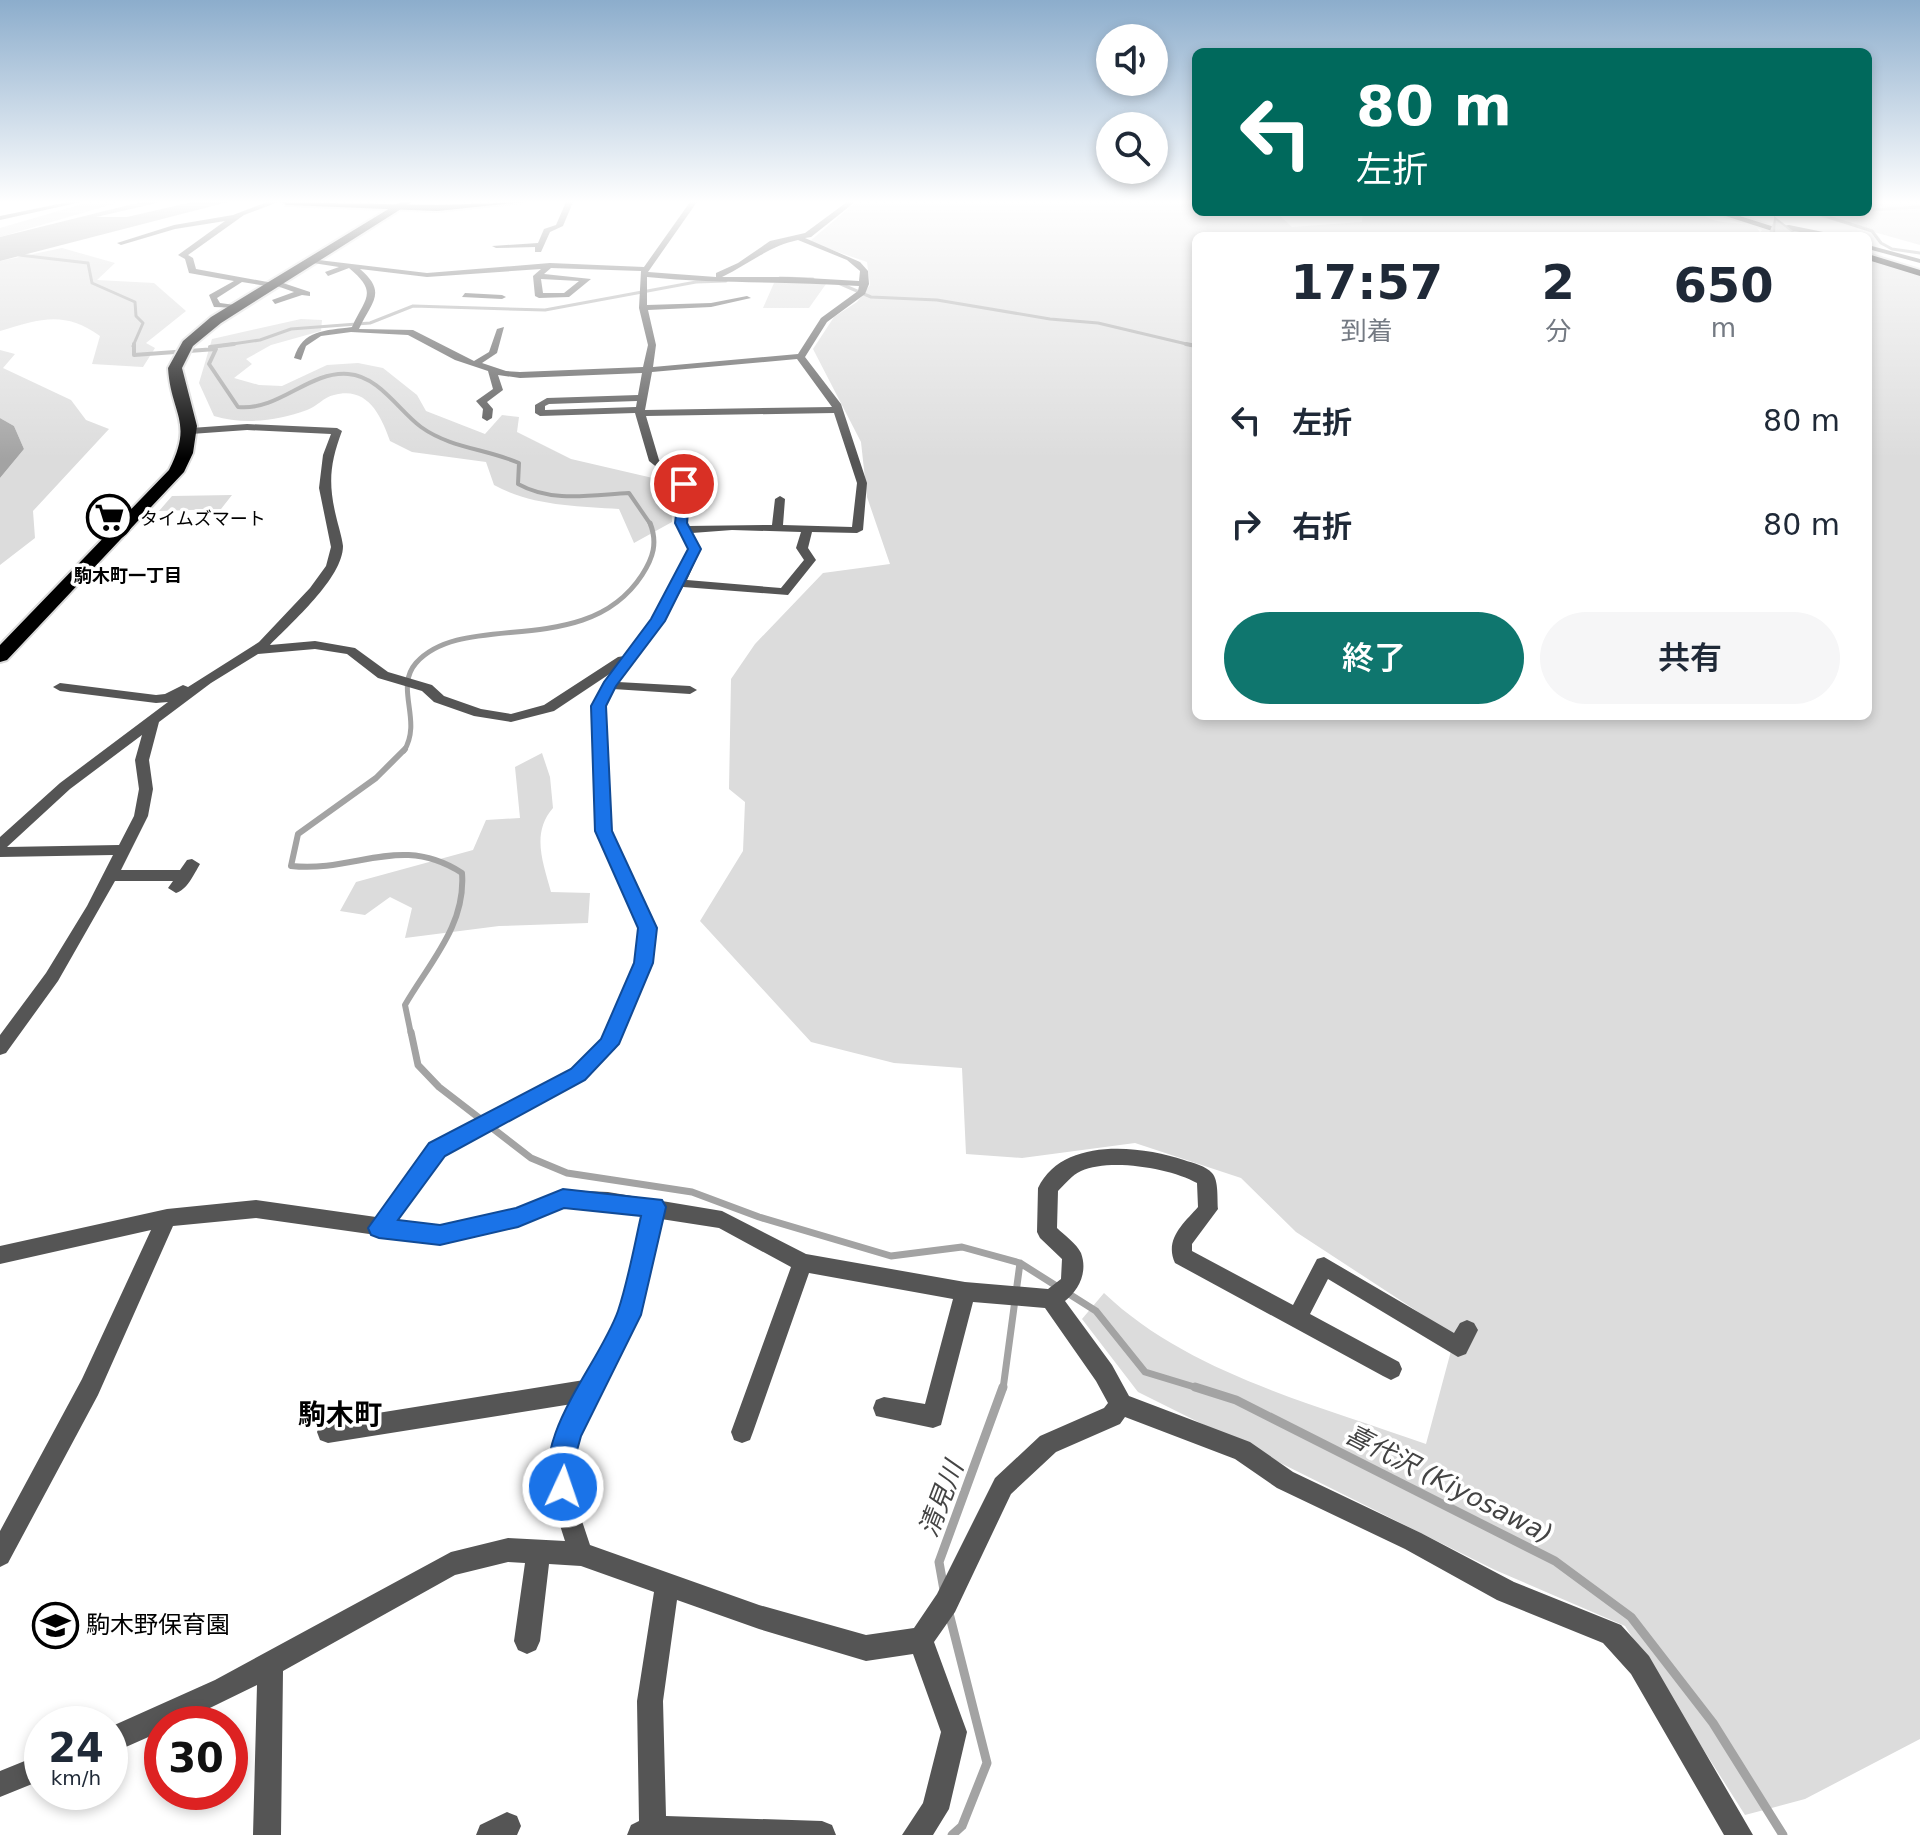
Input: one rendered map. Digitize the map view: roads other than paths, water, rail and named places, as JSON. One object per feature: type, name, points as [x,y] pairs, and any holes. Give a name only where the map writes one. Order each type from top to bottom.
[{"type":"highway","points":[[0,656],[166,485],[182,462],[191,431],[189,416],[175,380],[177,359],[208,325],[269,288]]},
{"type":"street","points":[[228,288],[212,297],[217,305],[238,306]]},
{"type":"street","points":[[275,302],[304,293],[287,288]]},
{"type":"street","points":[[355,327],[374,297],[372,288]]},
{"type":"street","points":[[475,295],[482,288]]},
{"type":"street","points":[[538,288],[539,296],[566,295],[576,288]]},
{"type":"street","points":[[379,1228],[437,1150],[578,1074],[609,1044],[643,963],[647,928],[604,831],[598,706],[609,685],[658,621],[695,549],[684,530],[680,507],[684,484],[654,461],[640,407],[652,345],[643,308],[643,288]]},
{"type":"street","points":[[843,288],[859,293]]},
{"type":"street","points":[[852,288],[859,293]]},
{"type":"street","points":[[800,356],[824,320],[859,293],[860,288]]},
{"type":"street","points":[[465,295],[502,297]]},
{"type":"street","points":[[643,308],[711,305],[747,298]]},
{"type":"street","points":[[298,358],[302,345],[319,334],[355,327],[366,334],[410,332],[475,364],[520,375],[649,370],[800,356]]},
{"type":"street","points":[[475,364],[493,353],[501,329]]},
{"type":"street","points":[[684,530],[857,530],[862,483],[832,395],[800,356]]},
{"type":"street","points":[[487,418],[488,409],[481,401],[498,390],[492,370]]},
{"type":"street","points":[[640,407],[540,413],[540,405],[547,401],[640,407],[837,410]]},
{"type":"street","points":[[0,845],[65,786],[256,650],[304,603],[335,559],[337,537],[324,488],[328,455],[337,431],[247,427],[191,431]]},
{"type":"street","points":[[777,528],[780,499]]},
{"type":"street","points":[[678,583],[784,592],[810,560],[802,548],[807,529]]},
{"type":"street","points":[[256,650],[315,645],[339,647],[351,651],[383,675],[417,685],[439,699],[479,713],[511,718],[549,708],[634,652]]},
{"type":"street","points":[[60,687],[107,696],[168,698],[225,663],[238,661]]},
{"type":"street","points":[[609,685],[690,690]]},
{"type":"street","points":[[0,1048],[52,977],[141,816],[146,789],[142,760],[152,722]]},
{"type":"street","points":[[0,852],[123,850]]},
{"type":"street","points":[[110,876],[184,876]]},
{"type":"street","points":[[0,1255],[167,1218],[256,1209],[440,1235],[518,1217],[563,1199],[654,1207],[722,1220],[803,1263],[965,1292],[1051,1299],[1071,1284],[1072,1256],[1047,1232],[1048,1188],[1073,1165],[1113,1158],[1153,1160],[1195,1171],[1206,1179],[1208,1209],[1182,1241],[1182,1256],[1391,1369]]},
{"type":"street","points":[[581,1554],[566,1509],[560,1465],[569,1432],[629,1315],[654,1207]]},
{"type":"street","points":[[0,1555],[90,1387],[167,1218]]},
{"type":"street","points":[[742,1432],[803,1263]]},
{"type":"street","points":[[1297,1318],[1324,1266],[1458,1347],[1467,1330]]},
{"type":"street","points":[[884,1408],[933,1417],[965,1292]]},
{"type":"street","points":[[1051,1299],[1104,1373],[1121,1404],[1242,1450],[1285,1480],[1413,1541],[1506,1591],[1612,1634],[1640,1665],[1739,1835]]},
{"type":"street","points":[[328,1432],[590,1390]]},
{"type":"street","points":[[128,1734],[153,1725],[451,1564],[508,1550],[581,1554],[759,1617],[866,1648],[921,1640],[946,1603],[1003,1486],[1048,1444],[1112,1416],[1121,1404]]},
{"type":"street","points":[[527,1641],[539,1552]]},
{"type":"street","points":[[667,1584],[650,1701],[647,1832],[822,1835]]},
{"type":"street","points":[[916,1835],[935,1809],[954,1732],[921,1640]]},
{"type":"street","points":[[267,1835],[270,1663]]},
{"type":"street","points":[[0,1784],[24,1774]]},
{"type":"waterway","points":[[102,288],[135,302],[136,316],[143,323],[133,346]]},
{"type":"waterway","points":[[225,345],[260,340],[291,329],[370,323],[413,306],[545,310],[666,288]]},
{"type":"waterway","points":[[849,288],[871,297],[937,300],[1050,319],[1098,323],[1190,345]]},
{"type":"waterway","points":[[134,344],[134,355],[216,349],[209,364],[238,407],[267,403],[320,378],[348,374],[359,376],[379,387],[432,434],[519,463],[518,484],[558,496],[629,493],[650,524]]},
{"type":"waterway","points":[[225,345],[234,344]]},
{"type":"waterway","points":[[210,347],[225,345]]},
{"type":"waterway","points":[[219,346],[225,345]]},
{"type":"waterway","points":[[405,749],[411,728],[408,683],[416,663],[437,647],[464,639],[559,626],[590,617],[618,601],[649,563],[654,544],[650,524]]},
{"type":"waterway","points":[[405,749],[376,778],[298,834],[291,866],[315,867],[398,855],[440,862],[462,873],[462,892],[452,926],[405,1005],[411,1034]]},
{"type":"waterway","points":[[411,1032],[418,1065],[439,1087],[531,1158],[567,1173],[692,1192],[759,1217],[891,1256],[962,1247],[1020,1263]]},
{"type":"waterway","name":"清見川","points":[[1003,1389],[1020,1263]]},
{"type":"waterway","name":"喜代沢 (Kiyosawa)","points":[[1020,1263],[1096,1311],[1145,1372],[1201,1389]]},
{"type":"waterway","name":"清見川","points":[[944,1590],[939,1562],[1003,1387]]},
{"type":"waterway","name":"喜代沢 (Kiyosawa)","points":[[1195,1387],[1236,1400],[1555,1561],[1631,1617],[1713,1723],[1783,1835]]},
{"type":"waterway","name":"清見川","points":[[949,1613],[987,1763],[962,1826],[952,1835]]},
{"type":"place","name":"タイムズマート","points":[[109,518]]},
{"type":"place","name":"駒木野保育園","points":[[55,1625]]},
{"type":"district","name":"駒木町一丁目","points":[[128,575]]},
{"type":"district","name":"駒木町","points":[[340,1414]]}]
